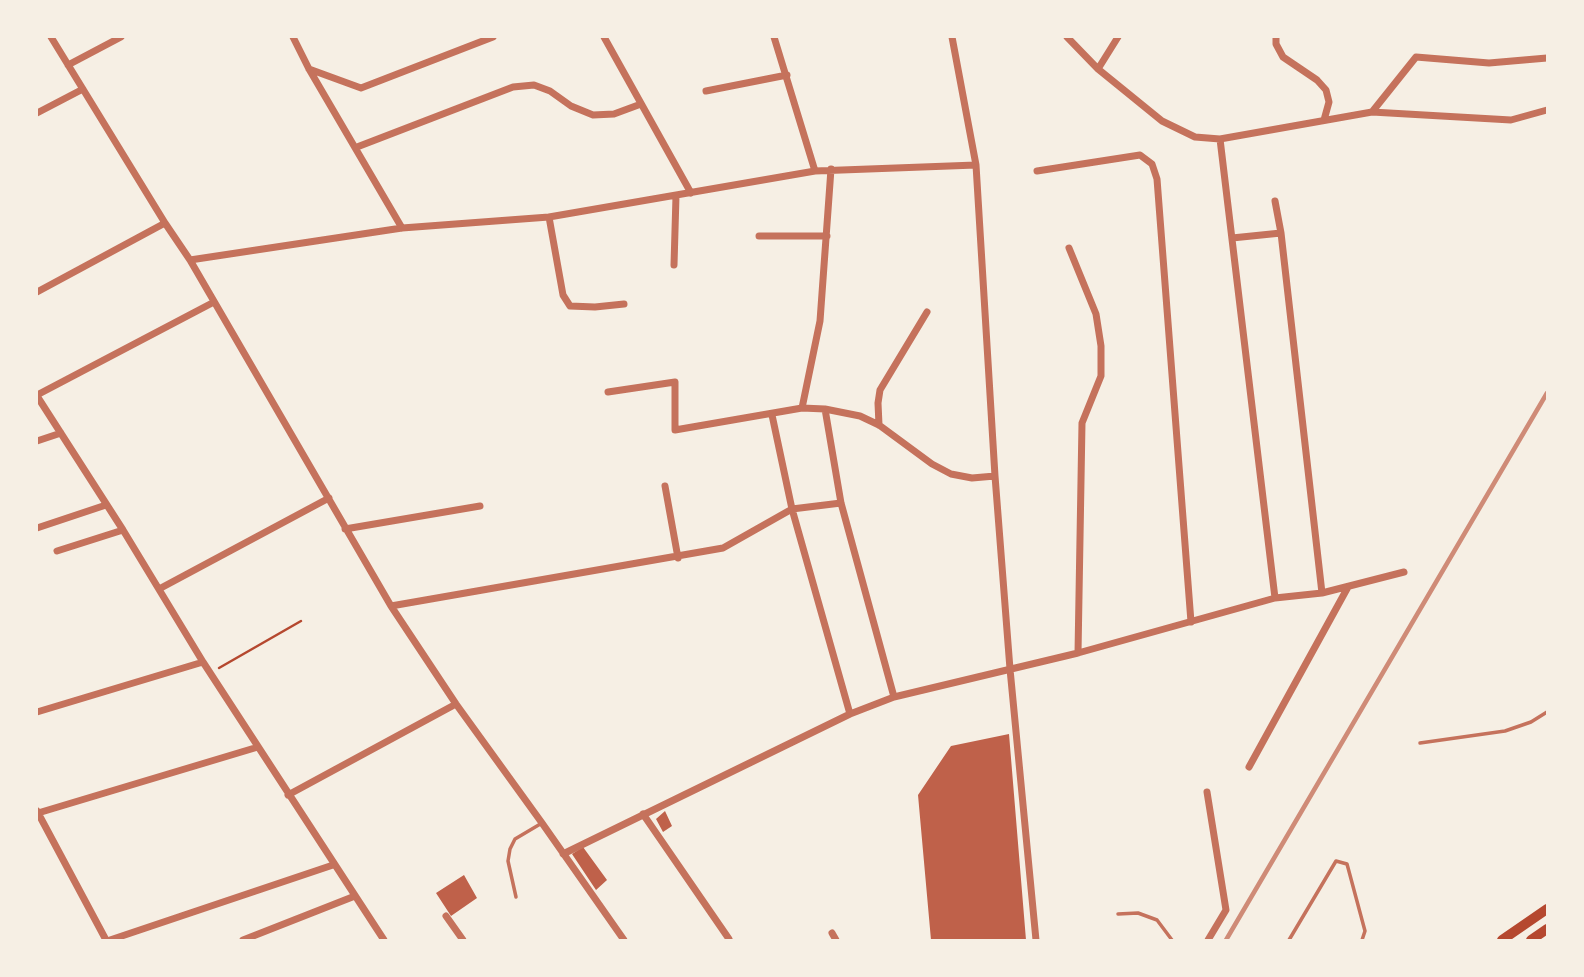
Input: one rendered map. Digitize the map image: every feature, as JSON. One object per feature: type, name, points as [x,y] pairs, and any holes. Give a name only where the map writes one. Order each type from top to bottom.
[{"type":"main road","points":[[1502,940],[1547,909]]},
{"type":"main road","points":[[1531,940],[1547,929]]},
{"type":"street","points":[[51,37],[190,260],[391,606],[456,704],[624,940]]},
{"type":"street","points":[[68,65],[121,37]]},
{"type":"street","points":[[293,37],[402,228]]},
{"type":"street","points":[[309,69],[361,88],[493,37]]},
{"type":"street","points":[[604,37],[691,193]]},
{"type":"street","points":[[774,37],[815,171]]},
{"type":"street","points":[[952,37],[976,165],[1010,669],[1036,940]]},
{"type":"street","points":[[1067,37],[1098,69],[1163,121],[1195,137],[1220,139],[1372,112],[1511,120],[1547,110]]},
{"type":"street","points":[[1098,69],[1118,37]]},
{"type":"street","points":[[1276,37],[1276,44],[1283,57],[1317,79],[1326,90],[1329,102],[1324,120]]},
{"type":"street","points":[[1372,112],[1416,57],[1489,63],[1547,58]]},
{"type":"street","points":[[706,91],[787,75]]},
{"type":"street","points":[[357,147],[513,87],[534,85],[593,115],[614,114],[640,104]]},
{"type":"street","points":[[37,113],[83,89]]},
{"type":"street","points":[[1220,139],[1275,598]]},
{"type":"street","points":[[1037,171],[1140,155],[1152,164],[1155,172],[1191,622]]},
{"type":"street","points":[[190,260],[402,228],[549,217],[831,169],[976,165]]},
{"type":"street","points":[[802,408],[820,321],[831,169]]},
{"type":"street","points":[[674,265],[676,196]]},
{"type":"street","points":[[1275,201],[1281,233],[1322,593]]},
{"type":"street","points":[[549,217],[563,295],[570,306],[595,307],[624,303]]},
{"type":"street","points":[[37,292],[165,223]]},
{"type":"street","points":[[1232,239],[1281,233]]},
{"type":"street","points":[[759,236],[827,236]]},
{"type":"street","points":[[1069,248],[1096,314],[1101,346],[1101,376],[1082,424],[1078,653]]},
{"type":"street","points":[[215,302],[37,395],[210,674],[384,940]]},
{"type":"street","points":[[879,425],[880,390],[927,312]]},
{"type":"street","points":[[608,391],[675,382],[675,430],[802,408],[825,409],[860,416],[879,425],[932,464],[951,474],[972,478],[995,475]]},
{"type":"street","points":[[825,409],[841,503],[894,697]]},
{"type":"street","points":[[772,415],[792,509],[850,714]]},
{"type":"street","points":[[37,442],[61,433]]},
{"type":"street","points":[[665,486],[678,558]]},
{"type":"street","points":[[159,589],[329,498]]},
{"type":"street","points":[[391,606],[678,558],[723,548],[792,509],[841,503]]},
{"type":"street","points":[[37,528],[106,505]]},
{"type":"street","points":[[345,529],[480,506]]},
{"type":"street","points":[[57,551],[123,530]]},
{"type":"street","points":[[563,854],[850,714],[894,697],[1078,653],[1275,598],[1322,593],[1404,572]]},
{"type":"street","points":[[1249,767],[1348,587]]},
{"type":"street","points":[[37,712],[203,662]]},
{"type":"street","points":[[288,795],[456,704]]},
{"type":"street","points":[[258,747],[37,812],[108,940],[334,865]]},
{"type":"street","points":[[1208,792],[1226,910],[1208,940]]},
{"type":"street","points":[[643,814],[729,939]]},
{"type":"street","points":[[243,940],[355,896]]},
{"type":"street","points":[[446,916],[463,940]]},
{"type":"lane","points":[[1420,743],[1505,731],[1545,714]]},
{"type":"lane","points":[[516,897],[508,861],[510,849],[515,839],[542,823]]},
{"type":"lane","points":[[1289,940],[1336,862],[1348,864],[1365,931],[1362,940]]},
{"type":"lane","points":[[1118,914],[1138,913],[1157,920],[1172,940]]},
{"type":"path","points":[[210,674],[301,621]]},
{"type":"building","points":[[1009,734],[1026,940],[931,940],[918,795],[951,746]]},
{"type":"building","points":[[665,811],[672,826],[663,832],[656,819]]},
{"type":"building","points":[[583,847],[607,880],[596,890],[572,854]]},
{"type":"building","points":[[464,875],[477,898],[451,916],[436,893]]},
{"type":"railway","points":[[1226,940],[1547,393]]}]
